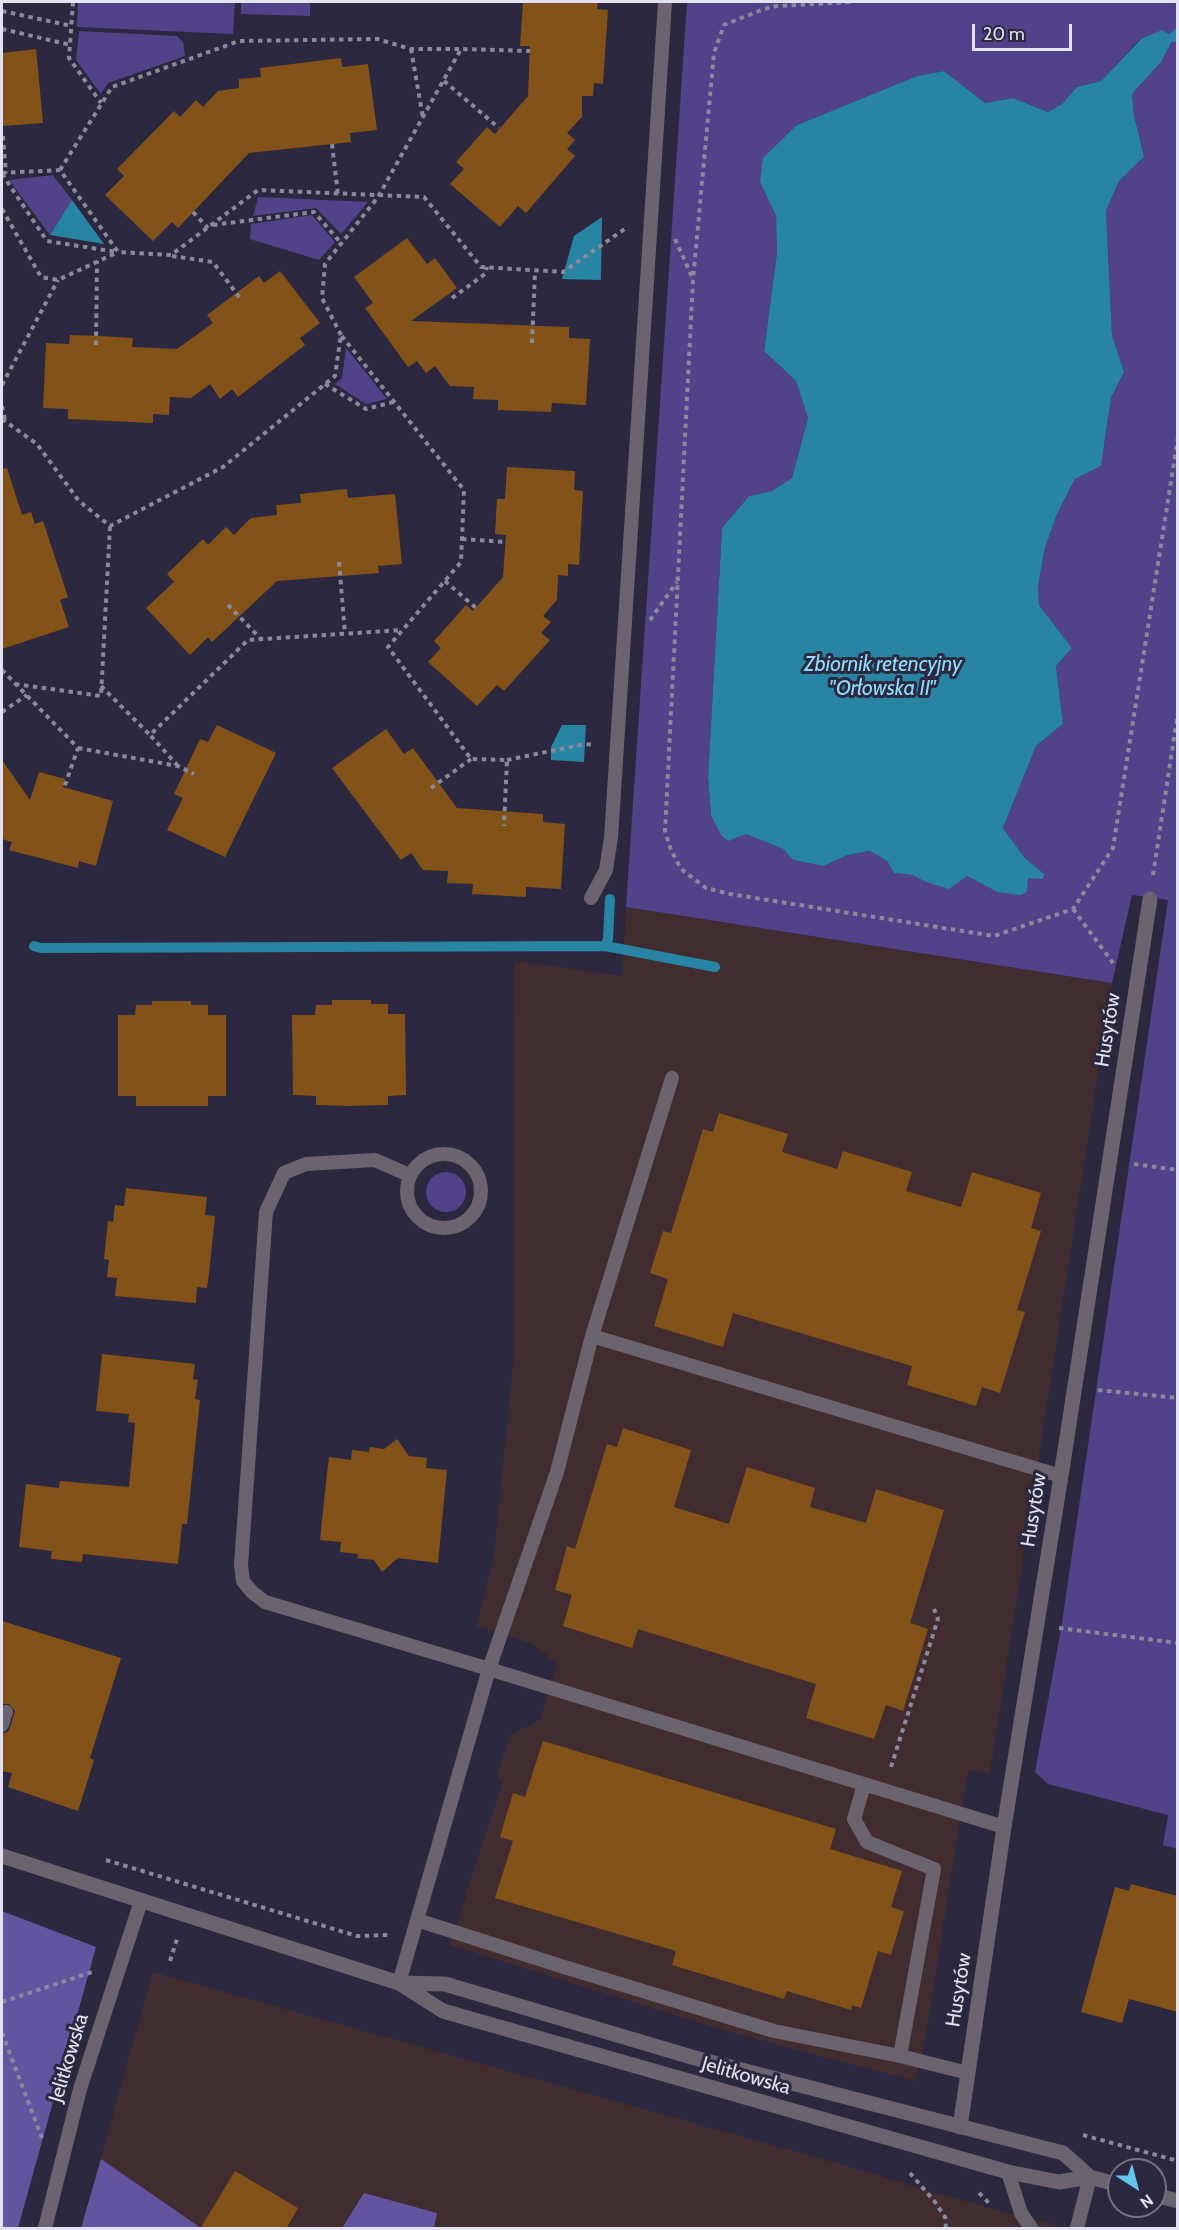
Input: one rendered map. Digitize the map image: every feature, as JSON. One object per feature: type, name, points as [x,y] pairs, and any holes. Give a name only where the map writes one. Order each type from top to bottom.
[{"type":"street","name":"Husytów","points":[[960,2127],[1004,1827],[1150,899]]},
{"type":"street","name":"Jelitkowska","points":[[2,1856],[399,1983],[443,2012],[1008,2172],[1059,2182],[1090,2178],[1107,2182]]},
{"type":"street","name":"Jelitkowska","points":[[399,1983],[445,1984],[695,2058],[1063,2153],[1090,2178]]},
{"type":"lane","points":[[591,898],[606,870],[611,838],[665,2]]},
{"type":"lane","points":[[399,1983],[489,1670],[557,1473],[592,1336],[672,1078]]},
{"type":"lane","points":[[445,1152],[465,1158],[479,1175],[482,1196],[473,1216],[455,1227],[433,1228],[415,1216],[406,1196],[409,1175],[423,1158],[445,1152]]},
{"type":"lane","points":[[409,1175],[375,1160],[306,1164],[284,1173],[266,1212],[241,1565],[243,1581],[252,1592],[265,1602],[1004,1827]]},
{"type":"lane","points":[[592,1336],[1061,1476]]},
{"type":"lane","points":[[864,1785],[855,1819],[867,1842],[934,1869],[900,2056]]},
{"type":"lane","name":"Jelitkowska","points":[[45,2229],[80,2089],[141,1901]]},
{"type":"lane","points":[[417,1920],[774,2031],[900,2056],[968,2073]]},
{"type":"lane","points":[[1008,2172],[1021,2212],[1031,2229]]},
{"type":"lane","points":[[1077,2229],[1090,2178]]},
{"type":"path","points":[[73,2],[69,58],[101,103]]},
{"type":"path","points":[[764,2],[764,9]]},
{"type":"path","points":[[850,2],[777,6],[764,9],[724,25],[714,53],[693,280],[665,831],[671,850],[681,869],[706,888],[730,894],[994,936],[1072,909],[1113,848],[1178,437]]},
{"type":"path","points":[[2,11],[72,26]]},
{"type":"path","points":[[2,29],[71,45]]},
{"type":"path","points":[[60,170],[112,87],[239,41],[377,39],[411,49],[530,51]]},
{"type":"path","points":[[411,49],[423,119]]},
{"type":"path","points":[[461,50],[378,197],[325,264],[322,298],[341,334],[464,490],[461,562],[388,647],[471,759]]},
{"type":"path","points":[[444,81],[499,128]]},
{"type":"path","points":[[3,136],[3,174],[47,241],[118,252],[171,255],[213,262],[242,301]]},
{"type":"path","points":[[332,144],[338,195]]},
{"type":"path","points":[[3,174],[60,170]]},
{"type":"path","points":[[60,170],[118,252]]},
{"type":"path","points":[[171,255],[258,190],[424,198],[481,267],[563,272],[627,228]]},
{"type":"path","points":[[2,209],[41,277],[58,280]]},
{"type":"path","points":[[193,212],[210,226],[314,212],[341,243]]},
{"type":"path","points":[[2,385],[58,280],[118,252]]},
{"type":"path","points":[[96,345],[97,261]]},
{"type":"path","points":[[452,298],[485,274],[487,267]]},
{"type":"path","points":[[532,343],[535,272]]},
{"type":"path","points":[[110,526],[223,467],[326,384],[335,376],[341,334]]},
{"type":"path","points":[[326,384],[366,409],[394,402]]},
{"type":"path","points":[[2,406],[4,420],[37,444],[79,501],[110,526]]},
{"type":"path","points":[[15,684],[101,696],[110,526]]},
{"type":"path","points":[[462,539],[506,542]]},
{"type":"path","points":[[339,562],[345,633]]},
{"type":"path","points":[[445,581],[476,608]]},
{"type":"path","points":[[228,605],[261,639]]},
{"type":"path","points":[[150,735],[248,640],[403,630]]},
{"type":"path","points":[[2,670],[78,748],[178,766],[194,774]]},
{"type":"path","points":[[101,686],[178,766]]},
{"type":"path","points":[[2,712],[27,695]]},
{"type":"path","points":[[1150,899],[1178,712]]},
{"type":"path","points":[[431,788],[471,759],[507,760],[585,744]]},
{"type":"path","points":[[64,788],[78,748]]},
{"type":"path","points":[[504,826],[507,760]]},
{"type":"path","points":[[1130,1163],[1178,1170]]},
{"type":"path","points":[[1096,1390],[1178,1398]]},
{"type":"path","points":[[884,1790],[938,1619],[934,1609]]},
{"type":"path","points":[[1061,1629],[1178,1643]]},
{"type":"path","points":[[104,1860],[357,1936],[388,1934]]},
{"type":"path","points":[[2,2002],[121,1962]]},
{"type":"path","points":[[2,2033],[46,2149],[59,2173]]},
{"type":"path","points":[[910,2173],[945,2217],[946,2229]]},
{"type":"shaded area","points":[[78,2],[235,2],[233,34],[77,27]]},
{"type":"shaded area","points":[[241,2],[310,2],[310,16],[241,14]]},
{"type":"shaded area","points":[[687,2],[1177,2],[1177,1849],[1163,1845],[1168,1815],[1048,1784],[1035,1772],[1061,1629],[1168,900],[1132,895],[1112,983],[626,907]],"holes":[[[1140,39],[1161,62],[1132,94],[1134,115],[1144,157],[1119,181],[1106,211],[1112,335],[1124,372],[1111,398],[1101,466],[1075,479],[1057,514],[1045,548],[1038,586],[1039,605],[1072,648],[1056,666],[1063,724],[1036,746],[1003,828],[1025,858],[1043,874],[997,892],[967,876],[926,882],[912,875],[894,873],[887,861],[870,851],[848,855],[823,866],[793,860],[783,849],[746,834],[711,815],[708,778],[722,528],[749,496],[772,491],[792,478],[808,418],[796,381],[764,351],[777,252],[776,216],[760,182],[797,125],[917,76],[944,71],[985,103],[1013,98],[1048,112],[1062,104],[1077,87],[1101,81]]]},
{"type":"shaded area","points":[[79,31],[177,36],[183,42],[185,56],[108,83],[101,94],[76,60]]},
{"type":"shaded area","points":[[53,175],[72,200],[50,235],[9,180]]},
{"type":"shaded area","points":[[258,197],[368,202],[341,234],[316,208],[253,216]]},
{"type":"shaded area","points":[[312,215],[335,242],[319,260],[250,239],[251,224]]},
{"type":"shaded area","points":[[346,348],[387,399],[366,404],[335,384],[342,378]]},
{"type":"shaded area","points":[[626,907],[1112,983],[990,1773],[968,1770],[924,2046],[915,2081],[726,2031],[450,1945],[502,1784],[497,1776],[510,1735],[541,1719],[557,1663],[532,1644],[477,1626],[494,1555],[514,1356],[515,961],[622,976]]},
{"type":"shaded area","points":[[446,1172],[460,1178],[466,1192],[460,1206],[446,1212],[432,1206],[426,1192],[432,1178]]},
{"type":"shaded area","points":[[2,1911],[96,1947],[18,2228],[2,2228]]},
{"type":"shaded area","points":[[153,1972],[862,2170],[935,2193],[1066,2228],[81,2228]]},
{"type":"shaded area","points":[[101,2159],[201,2228],[81,2228]]},
{"type":"shaded area","points":[[364,2193],[437,2213],[434,2228],[342,2228]]},
{"type":"water","name":"Zbiornik retencyjny \"Orłowska II\"","points":[[1162,30],[1174,37],[1161,62],[1132,94],[1134,115],[1144,157],[1119,181],[1106,211],[1112,335],[1124,372],[1111,398],[1101,466],[1075,479],[1057,514],[1045,548],[1038,586],[1039,605],[1072,648],[1056,666],[1063,724],[1036,746],[1003,828],[1025,858],[1044,874],[1043,879],[1028,878],[1027,892],[1020,895],[997,892],[967,876],[949,889],[912,875],[894,873],[887,861],[870,851],[848,855],[823,866],[793,860],[783,849],[746,834],[728,841],[721,835],[711,815],[708,778],[722,528],[749,496],[772,491],[792,478],[808,418],[796,381],[764,351],[777,252],[776,216],[760,182],[763,158],[797,125],[917,76],[944,71],[985,103],[1013,98],[1048,112],[1062,104],[1077,87],[1101,81],[1141,39]]},
{"type":"water","points":[[72,200],[104,244],[50,235]]},
{"type":"water","points":[[602,217],[601,280],[562,279],[574,236]]},
{"type":"water","points":[[562,725],[586,725],[584,762],[551,760],[551,747]]},
{"type":"building","points":[[523,2],[598,2],[597,9],[608,10],[603,84],[594,83],[593,96],[582,96],[582,117],[567,133],[575,140],[567,149],[575,156],[526,213],[518,206],[500,227],[450,184],[464,169],[456,162],[487,127],[495,134],[528,96],[530,46],[520,46]]},
{"type":"building","points":[[36,49],[43,123],[2,126],[2,53]]},
{"type":"building","points":[[341,58],[342,67],[368,64],[377,130],[350,133],[351,142],[249,153],[178,228],[172,222],[153,241],[105,195],[124,176],[117,169],[174,111],[180,117],[196,100],[203,107],[218,91],[239,88],[239,79],[261,77],[260,68]]},
{"type":"building","points":[[407,238],[427,264],[435,258],[457,288],[411,321],[569,327],[569,338],[590,339],[586,405],[552,403],[551,412],[498,410],[498,400],[473,399],[474,387],[450,386],[435,366],[426,373],[417,361],[408,367],[365,308],[373,303],[354,277]]},
{"type":"building","points":[[280,271],[320,323],[300,338],[305,345],[238,397],[232,389],[220,399],[210,384],[191,398],[170,397],[169,415],[153,414],[153,423],[68,419],[68,409],[43,408],[46,343],[69,344],[70,335],[100,336],[133,338],[132,347],[177,349],[213,323],[207,315],[259,276],[264,283]]},
{"type":"building","points":[[507,467],[575,471],[574,490],[583,491],[579,565],[568,564],[568,576],[558,575],[557,600],[543,616],[551,622],[541,633],[550,640],[504,691],[497,685],[477,706],[428,662],[441,648],[434,641],[466,605],[473,611],[503,577],[506,535],[495,534],[497,499],[505,499]]},
{"type":"building","points":[[7,468],[22,515],[31,512],[35,524],[43,521],[68,597],[60,600],[69,627],[2,649],[2,469]]},
{"type":"building","points":[[347,489],[348,498],[395,494],[402,564],[378,566],[379,573],[277,581],[212,642],[208,637],[190,655],[146,608],[174,582],[167,574],[203,539],[208,545],[226,527],[234,535],[251,518],[277,515],[276,505],[301,503],[300,494]]},
{"type":"building","points":[[217,725],[276,753],[225,857],[167,830],[183,798],[174,794],[200,739],[208,742]]},
{"type":"building","points":[[386,729],[404,754],[413,748],[457,808],[543,814],[543,822],[565,824],[561,889],[526,887],[526,897],[472,894],[473,884],[447,883],[448,871],[423,870],[411,853],[401,860],[332,768]]},
{"type":"building","points":[[2,760],[30,800],[39,772],[65,779],[63,787],[113,801],[96,866],[79,861],[78,868],[9,850],[12,842],[2,839]]},
{"type":"building","points":[[332,1000],[371,1000],[371,1004],[388,1004],[388,1014],[405,1014],[406,1095],[388,1096],[388,1105],[347,1106],[316,1105],[316,1096],[293,1095],[292,1015],[315,1015],[316,1005],[332,1005]]},
{"type":"building","points":[[152,1001],[191,1001],[191,1005],[208,1005],[208,1015],[226,1015],[226,1096],[208,1096],[208,1106],[136,1106],[136,1096],[118,1096],[118,1015],[135,1015],[136,1005],[152,1005]]},
{"type":"building","points":[[719,1113],[788,1134],[782,1152],[837,1169],[843,1151],[912,1172],[906,1191],[961,1207],[972,1172],[1041,1193],[1031,1228],[1041,1231],[1017,1310],[1025,1312],[1000,1393],[982,1387],[976,1406],[907,1385],[912,1366],[733,1313],[723,1347],[654,1326],[668,1279],[650,1273],[663,1231],[671,1233],[703,1129],[713,1132]]},
{"type":"building","points":[[126,1188],[207,1197],[205,1215],[215,1216],[209,1274],[207,1288],[197,1287],[196,1303],[115,1296],[117,1278],[107,1277],[109,1260],[104,1259],[108,1221],[113,1222],[115,1205],[124,1206]]},
{"type":"building","points":[[102,1354],[195,1364],[193,1379],[198,1380],[195,1399],[200,1400],[187,1524],[182,1524],[178,1564],[83,1554],[82,1562],[51,1559],[52,1551],[19,1547],[26,1484],[59,1488],[60,1481],[129,1487],[135,1423],[128,1422],[129,1414],[96,1411]]},
{"type":"building","points":[[623,1428],[691,1450],[674,1507],[729,1524],[747,1467],[815,1488],[810,1507],[866,1523],[876,1489],[944,1510],[910,1623],[928,1629],[916,1669],[903,1711],[886,1705],[874,1739],[806,1718],[816,1684],[638,1629],[632,1648],[563,1626],[572,1595],[555,1590],[567,1546],[575,1549],[607,1444],[617,1447]]},
{"type":"building","points":[[397,1439],[409,1456],[427,1458],[426,1468],[447,1470],[438,1563],[398,1558],[382,1572],[374,1560],[357,1558],[358,1554],[340,1552],[341,1542],[320,1540],[327,1473],[329,1457],[351,1460],[352,1450],[369,1452],[370,1447],[384,1449]]},
{"type":"building","points":[[2,1621],[121,1658],[90,1758],[94,1760],[78,1811],[8,1787],[12,1773],[2,1771],[2,1734],[8,1732],[15,1711],[9,1704],[2,1704]]},
{"type":"building","points":[[543,1741],[836,1829],[830,1849],[902,1871],[891,1907],[904,1911],[891,1955],[878,1951],[861,2008],[852,2005],[851,2010],[787,1991],[784,1999],[672,1965],[676,1951],[495,1898],[513,1841],[500,1837],[513,1793],[525,1797]]},
{"type":"building","points":[[1131,1884],[1178,1896],[1178,2012],[1129,1999],[1122,2023],[1081,2012],[1115,1887],[1129,1891]]},
{"type":"building","points":[[235,2171],[298,2208],[286,2229],[200,2229]]},
{"type":"waterway","points":[[1174,37],[1178,33]]},
{"type":"waterway","points":[[605,946],[608,939],[610,899]]},
{"type":"waterway","points":[[34,946],[41,948],[605,946],[715,967]]}]
